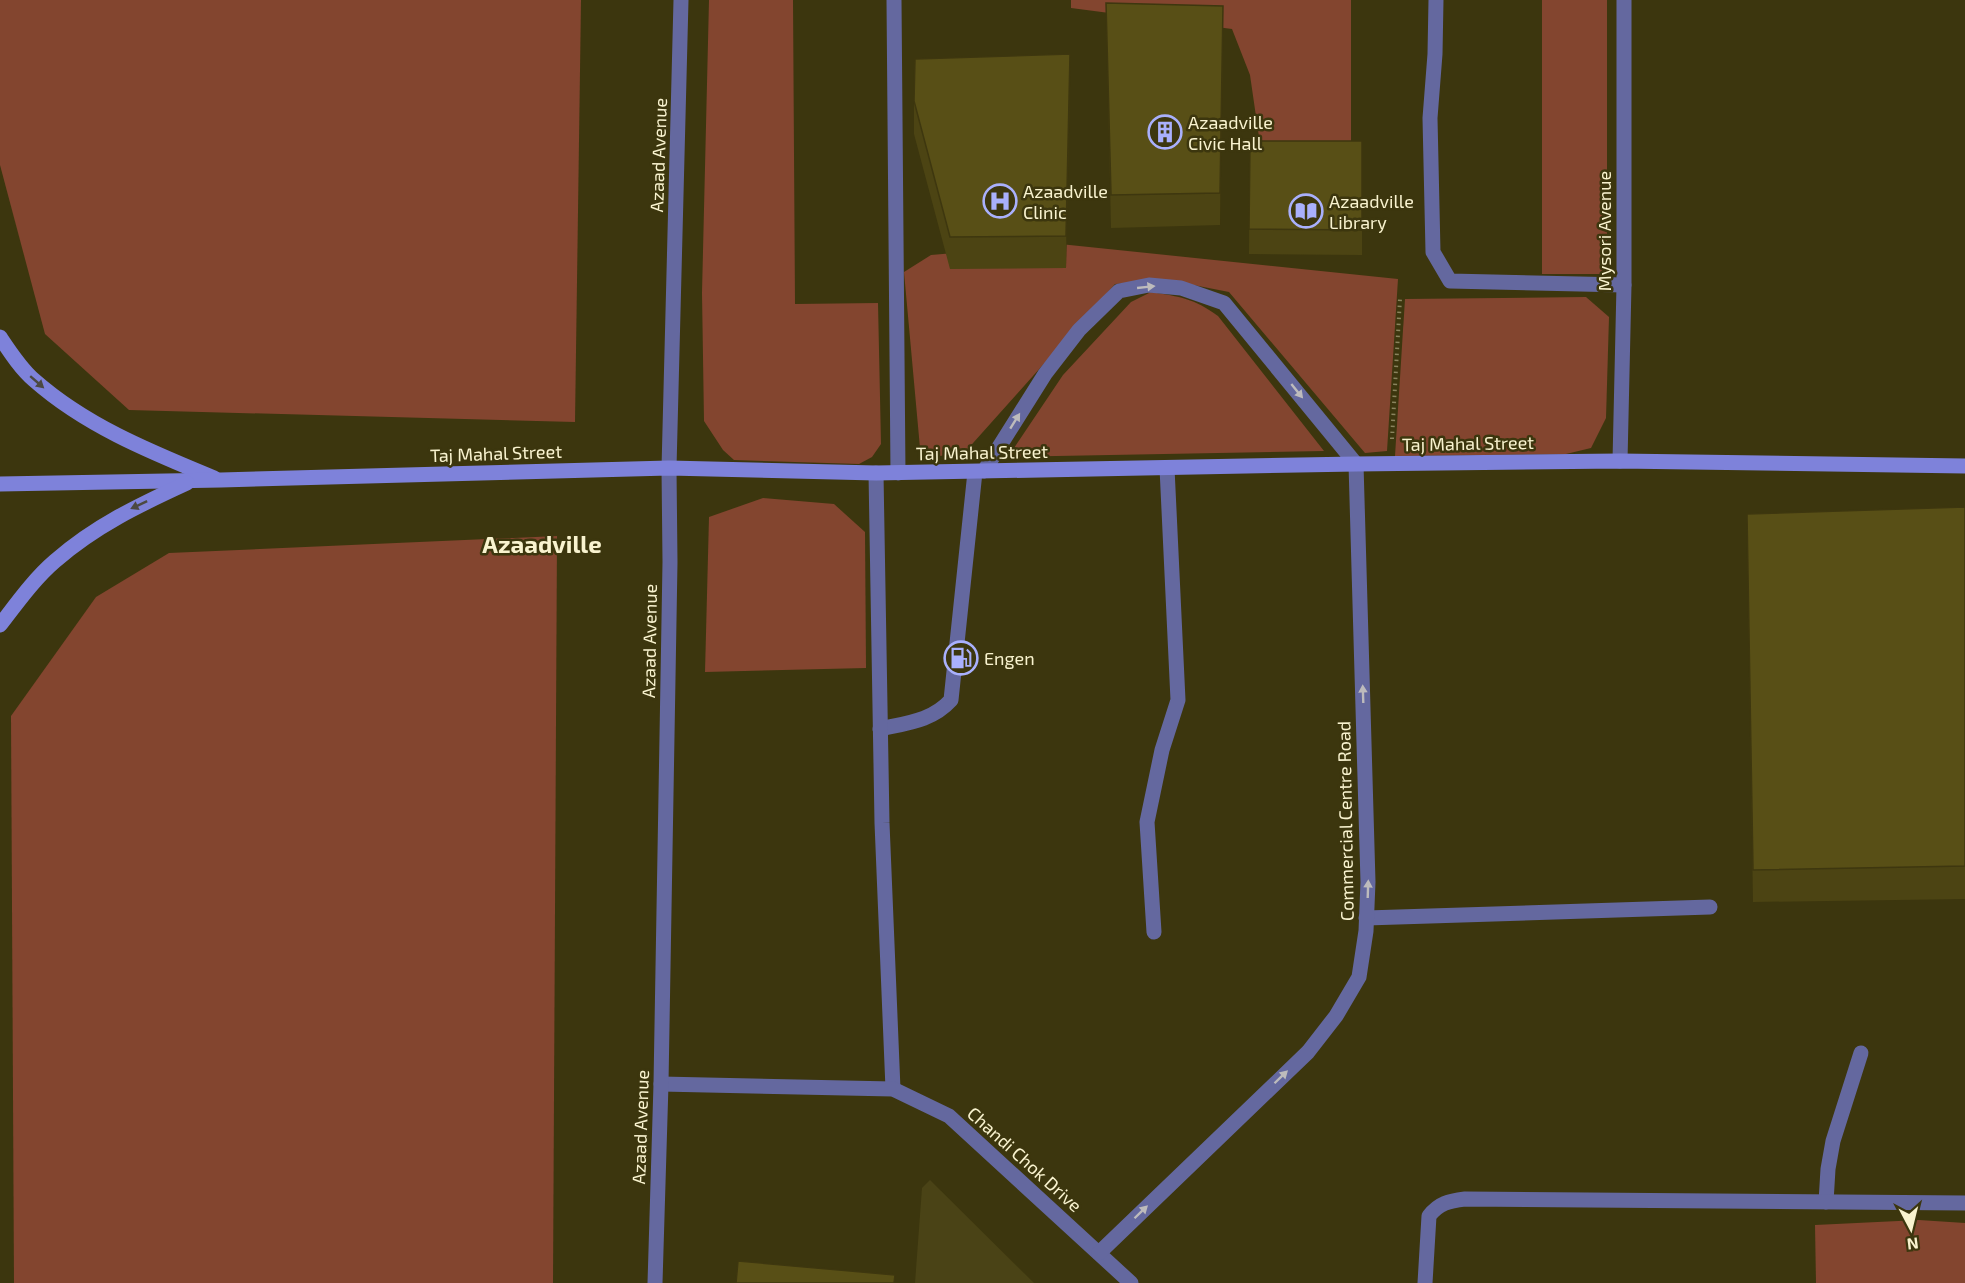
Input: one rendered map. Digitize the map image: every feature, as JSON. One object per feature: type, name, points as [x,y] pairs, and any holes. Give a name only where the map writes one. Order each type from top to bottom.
[{"type":"street","name":"Azaad Avenue","points":[[655,1283],[662,1084],[670,562],[669,468],[681,0]]},
{"type":"street","points":[[894,0],[898,473]]},
{"type":"street","points":[[1437,0],[1430,118],[1433,252],[1450,281],[1624,285]]},
{"type":"street","name":"Mysori Avenue","points":[[1620,461],[1624,285],[1624,0]]},
{"type":"street","points":[[880,729],[931,716],[942,710],[951,700],[980,471],[1045,374],[1079,330],[1119,291],[1149,285],[1181,288],[1224,303],[1356,464]]},
{"type":"street","points":[[0,337],[32,379],[59,399],[121,439],[221,480]]},
{"type":"street","name":"Taj Mahal Street","points":[[0,483],[193,481],[669,468],[898,473],[1620,461],[1965,466]]},
{"type":"street","name":"Commercial Centre Road","points":[[1099,1253],[1308,1052],[1336,1016],[1359,977],[1368,882],[1356,464]]},
{"type":"street","points":[[1154,932],[1147,822],[1162,750],[1178,700],[1167,468]]},
{"type":"street","points":[[876,473],[882,823],[892,1089]]},
{"type":"street","points":[[0,624],[54,562],[97,528],[134,507],[193,481]]},
{"type":"street","points":[[1366,918],[1710,907]]},
{"type":"street","points":[[1826,1202],[1833,1141],[1861,1053]]},
{"type":"street","name":"Chandi Chok Drive","points":[[662,1084],[892,1089],[949,1116],[1131,1283]]},
{"type":"street","points":[[1425,1283],[1429,1216],[1446,1201],[1465,1199],[1965,1203]]},
{"type":"path","points":[[1391,464],[1400,299]]},
{"type":"shaded area","points":[[0,0],[581,0],[575,422],[129,410],[45,334],[0,165]]},
{"type":"shaded area","points":[[709,0],[793,0],[795,304],[878,303],[881,444],[872,457],[859,464],[734,460],[723,450],[704,421],[702,293]]},
{"type":"shaded area","points":[[1071,0],[1351,0],[1351,148],[1260,144],[1250,75],[1232,29],[1071,8]]},
{"type":"shaded area","points":[[1542,0],[1607,0],[1607,274],[1542,274]]},
{"type":"shaded area","points":[[1060,244],[1398,279],[1387,451],[1365,453],[1229,292],[1168,280],[1115,284],[965,452],[921,459],[904,272],[931,255]]},
{"type":"shaded area","points":[[1151,292],[1186,299],[1218,316],[1324,451],[1008,457],[1063,375],[1131,302]]},
{"type":"shaded area","points":[[1586,297],[1609,317],[1606,418],[1591,448],[1566,454],[1395,456],[1405,299]]},
{"type":"shaded area","points":[[763,498],[834,504],[865,532],[866,668],[705,672],[709,517]]},
{"type":"shaded area","points":[[557,536],[553,1283],[14,1283],[11,716],[96,597],[169,553]]},
{"type":"shaded area","points":[[930,1180],[1034,1283],[915,1283],[922,1188]]},
{"type":"shaded area","points":[[1919,1220],[1965,1223],[1965,1283],[1816,1283],[1815,1225]]},
{"type":"building","name":"Azaadville Civic Hall","points":[[1106,3],[1223,6],[1220,193],[1111,195]]},
{"type":"building","name":"Azaadville Clinic","points":[[1070,54],[1066,236],[950,237],[914,101],[915,59]]},
{"type":"building","name":"Azaadville Library","points":[[1250,141],[1362,141],[1362,230],[1249,229]]},
{"type":"building","points":[[1965,507],[1965,866],[1753,870],[1747,514]]},
{"type":"building","points":[[738,1261],[895,1275],[894,1283],[736,1283]]},
{"type":"place","name":"Azaadville Civic Hall","points":[[1165,132]]},
{"type":"place","name":"Azaadville Clinic","points":[[1000,201]]},
{"type":"place","name":"Azaadville Library","points":[[1306,211]]},
{"type":"place","name":"Engen","points":[[961,658]]},
{"type":"district","name":"Azaadville","points":[[542,543]]}]
